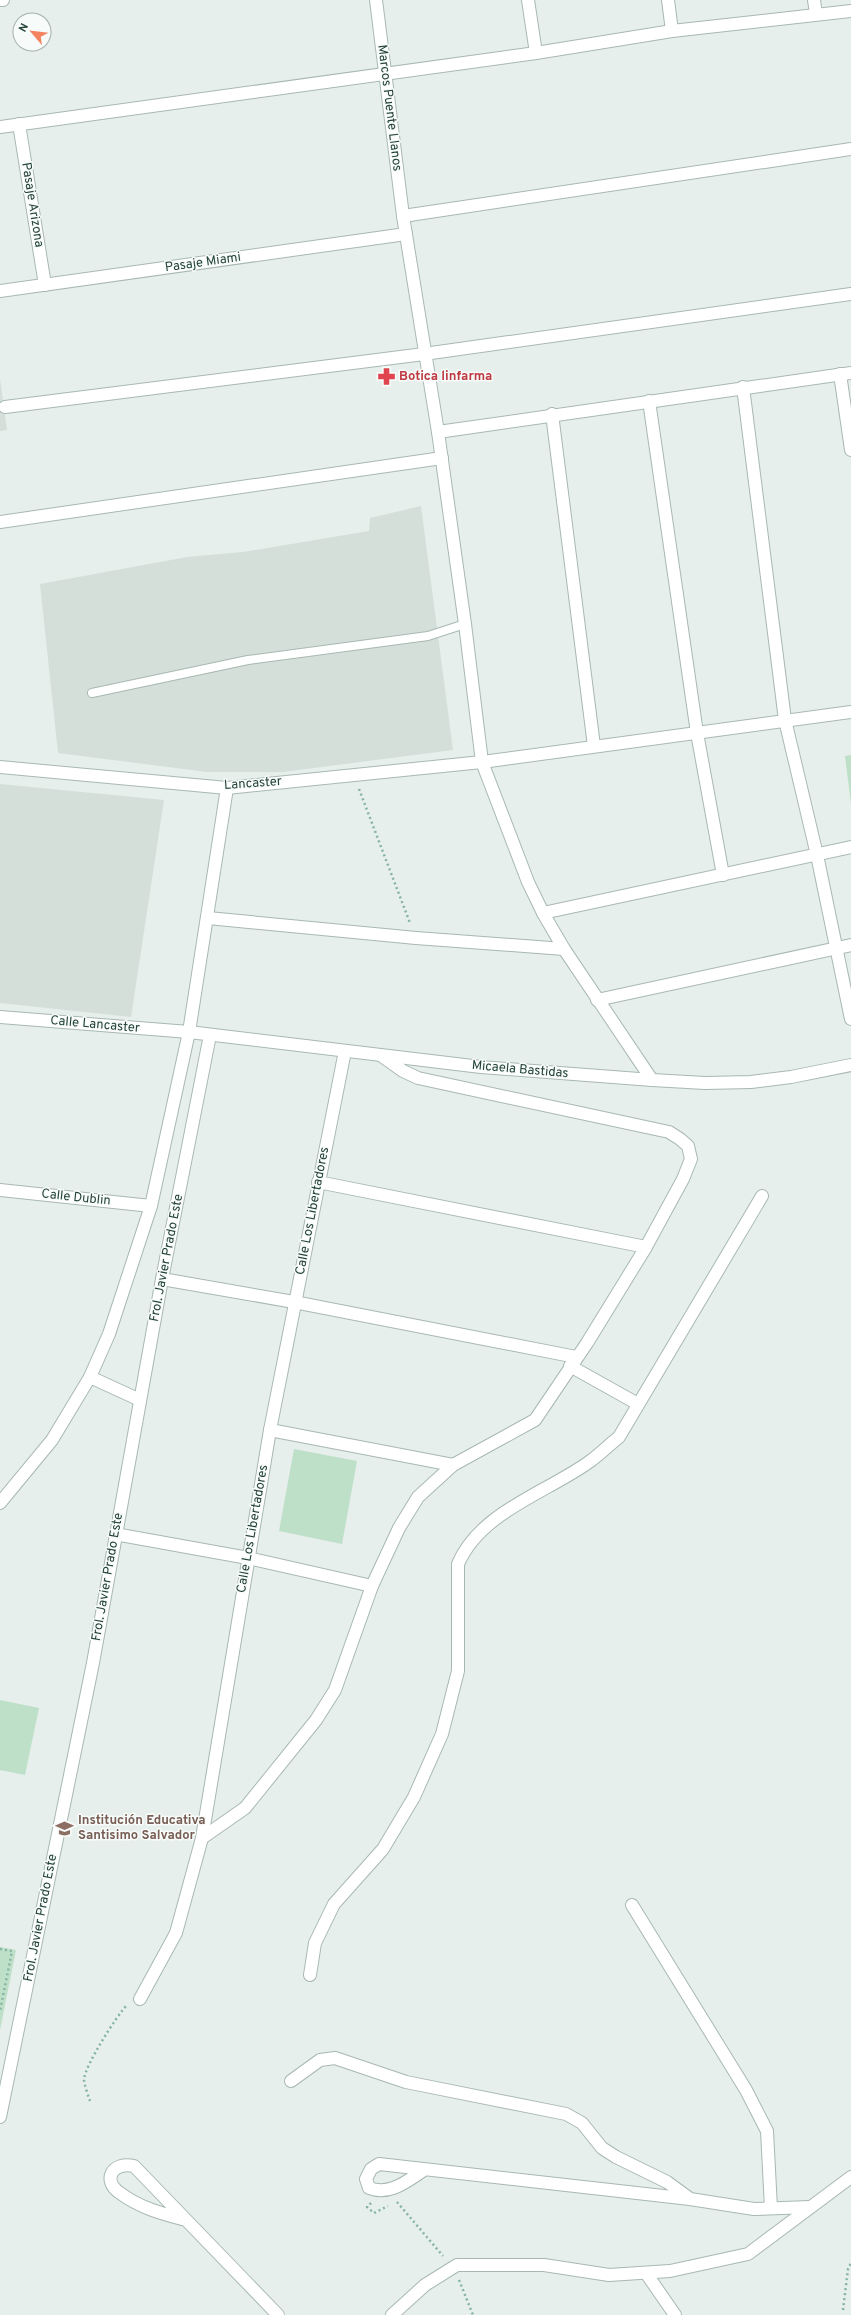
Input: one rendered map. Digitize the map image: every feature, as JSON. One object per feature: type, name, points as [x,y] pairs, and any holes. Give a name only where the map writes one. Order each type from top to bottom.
[{"type":"street","name":"Marcos Puente Llanos","points":[[376,0],[403,216],[424,354],[442,458],[482,762],[528,882],[543,913],[597,1000],[652,1080]]},
{"type":"street","points":[[528,0],[536,53]]},
{"type":"street","points":[[668,0],[672,31]]},
{"type":"street","points":[[814,0],[816,14]]},
{"type":"street","points":[[0,126],[536,53],[672,31],[851,11]]},
{"type":"street","name":"Pasaje Arizona","points":[[19,124],[45,285]]},
{"type":"street","points":[[403,216],[851,149]]},
{"type":"street","name":"Pasaje Miami","points":[[0,291],[406,234]]},
{"type":"street","points":[[5,407],[424,354],[851,294]]},
{"type":"street","points":[[438,432],[552,414],[846,373],[851,450]]},
{"type":"street","points":[[744,387],[785,720],[817,855],[851,1019]]},
{"type":"street","points":[[649,401],[697,733],[723,875]]},
{"type":"street","points":[[552,414],[594,746]]},
{"type":"street","points":[[0,522],[442,458]]},
{"type":"street","name":"Lancaster","points":[[0,767],[227,788],[482,762],[851,712]]},
{"type":"street","points":[[0,1502],[52,1440],[90,1377],[109,1334],[151,1206],[189,1032],[208,918],[227,788]]},
{"type":"street","points":[[543,913],[851,847]]},
{"type":"street","points":[[208,918],[416,938],[564,949]]},
{"type":"street","points":[[597,1000],[851,945]]},
{"type":"street","name":"Calle Lancaster","points":[[0,1017],[189,1032]]},
{"type":"street","name":"Micaela Bastidas","points":[[189,1032],[481,1067],[705,1083],[751,1082],[791,1077],[851,1065]]},
{"type":"street","name":"Frol. Javier Prado Este","points":[[0,2117],[93,1663],[162,1279],[210,1035]]},
{"type":"street","name":"Calle Los Libertadores","points":[[140,1999],[176,1933],[202,1838],[270,1430],[294,1302],[345,1051]]},
{"type":"street","points":[[202,1838],[245,1808],[316,1720],[335,1690],[372,1586],[399,1528],[418,1497],[453,1465],[536,1420],[587,1343],[646,1247],[683,1179],[691,1159],[688,1146],[669,1132],[418,1078],[403,1071],[382,1056]]},
{"type":"street","points":[[318,1182],[646,1247]]},
{"type":"street","name":"Calle Dublin","points":[[0,1190],[151,1206]]},
{"type":"street","points":[[310,1975],[315,1943],[334,1904],[383,1849],[414,1797],[442,1734],[458,1671],[458,1564],[464,1551],[472,1538],[527,1497],[588,1463],[619,1436],[762,1196]]},
{"type":"street","points":[[162,1279],[294,1302],[573,1362],[638,1404]]},
{"type":"street","points":[[90,1377],[140,1400]]},
{"type":"street","points":[[270,1430],[453,1465]]},
{"type":"street","points":[[115,1534],[248,1558],[372,1586]]},
{"type":"street","points":[[632,1905],[746,2090],[767,2131],[771,2208]]},
{"type":"street","points":[[291,2081],[320,2060],[335,2058],[406,2082],[566,2114],[582,2123],[602,2148],[616,2157],[667,2182],[690,2199]]},
{"type":"street","points":[[186,2220],[155,2212],[119,2193],[112,2186],[110,2178],[116,2167],[125,2164],[134,2166],[278,2315]]},
{"type":"street","points":[[424,2170],[397,2188],[379,2192],[369,2188],[366,2179],[371,2169],[379,2164],[690,2199],[754,2209],[810,2207]]},
{"type":"street","points":[[392,2315],[425,2285],[457,2265],[544,2265],[609,2275],[670,2271],[748,2254],[851,2177]]},
{"type":"street","points":[[646,2273],[675,2315]]},
{"type":"lane","points":[[92,693],[248,660],[428,636],[465,624]]},
{"type":"path","points":[[354,775],[416,938]]},
{"type":"path","points":[[0,1949],[12,1951],[0,2011]]},
{"type":"path","points":[[90,2101],[84,2079],[96,2053],[119,2013],[128,2005],[140,1999]]},
{"type":"path","points":[[379,2192],[367,2207],[374,2213],[396,2201],[452,2268],[473,2315]]},
{"type":"path","points":[[843,2310],[848,2269],[851,2263]]},
{"type":"shaded area","points":[[0,379],[7,430],[0,431]]},
{"type":"shaded area","points":[[421,506],[453,750],[283,772],[207,772],[58,753],[40,584],[187,557],[243,552],[369,531],[370,518]]},
{"type":"shaded area","points":[[0,784],[164,800],[131,1017],[0,1003]]},
{"type":"green space","points":[[851,755],[851,804],[845,756]]},
{"type":"green space","points":[[294,1449],[357,1461],[342,1544],[279,1531]]},
{"type":"green space","points":[[0,1700],[39,1708],[25,1775],[0,1770]]},
{"type":"green space","points":[[0,1947],[16,1950],[0,2030]]},
{"type":"place","name":"Botica linfarma","points":[[386,377]]},
{"type":"place","name":"Institución Educativa Santisimo Salvador","points":[[65,1828]]}]
